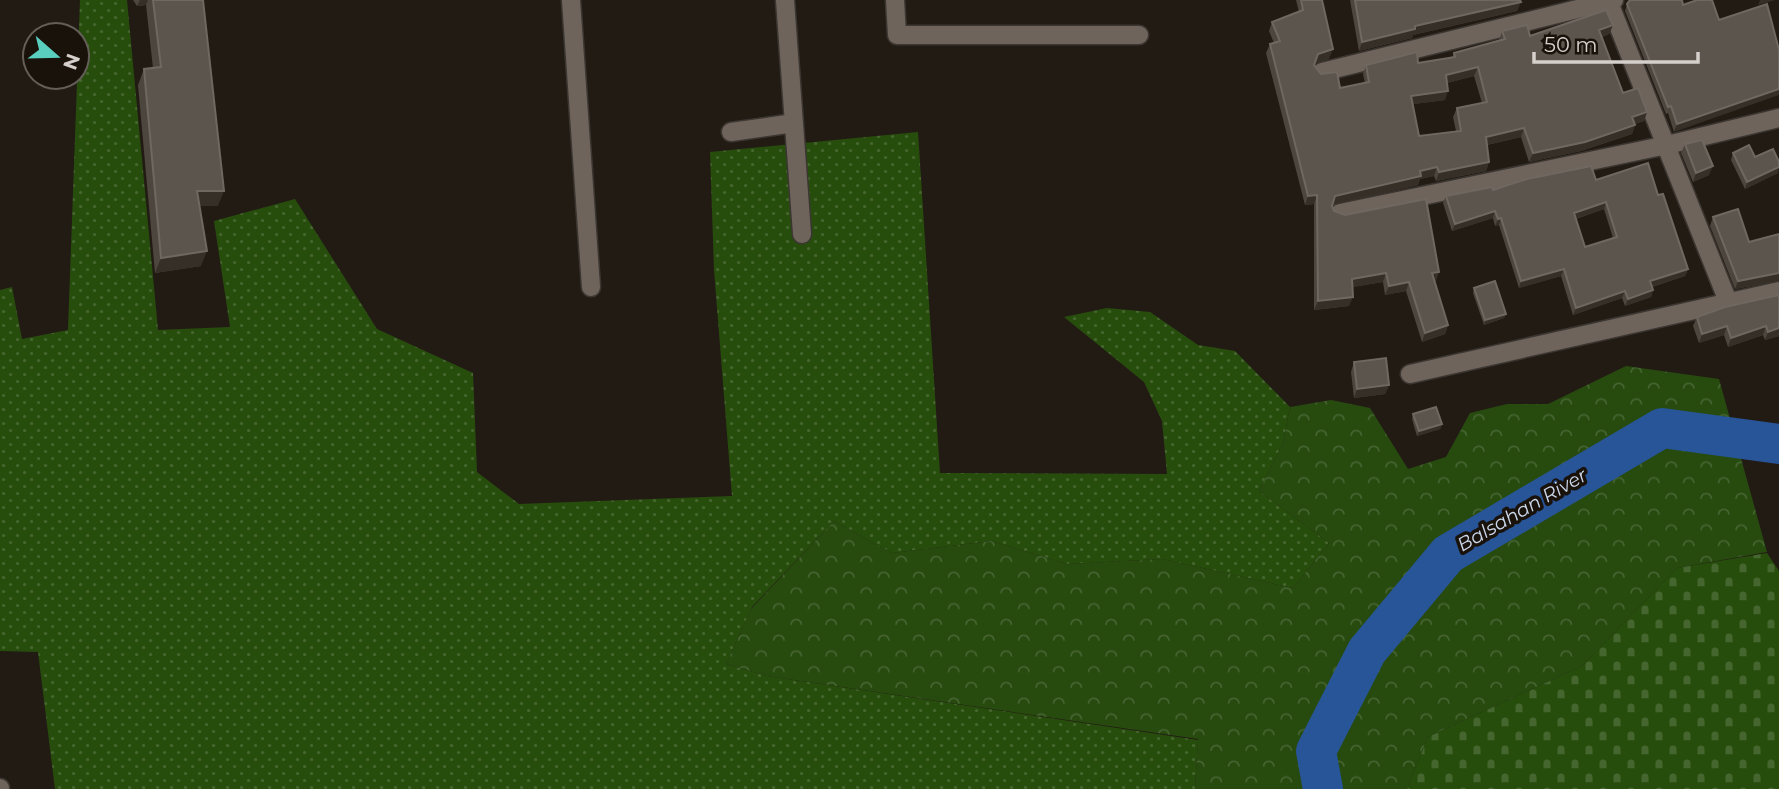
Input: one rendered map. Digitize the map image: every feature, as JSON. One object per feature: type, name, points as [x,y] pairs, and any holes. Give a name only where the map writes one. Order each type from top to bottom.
[{"type":"street","points":[[571,0],[591,287]]},
{"type":"street","points":[[785,0],[802,234]]},
{"type":"street","points":[[895,0],[897,35],[1139,35]]},
{"type":"street","points":[[1322,72],[1610,0],[1729,304]]},
{"type":"street","points":[[1340,213],[1667,145],[1779,118]]},
{"type":"street","points":[[731,132],[794,123]]},
{"type":"street","points":[[1410,374],[1779,291]]},
{"type":"green space","points":[[80,0],[127,0],[158,330],[230,327],[214,221],[295,199],[377,329],[473,373],[477,472],[519,504],[732,496],[714,270],[710,152],[918,132],[940,473],[1167,474],[1162,421],[1144,382],[1064,317],[1107,308],[1150,312],[1198,345],[1235,351],[1290,407],[1283,443],[1259,491],[1329,543],[1293,588],[1162,559],[1068,564],[991,541],[892,553],[834,521],[752,607],[726,664],[767,676],[1198,740],[1195,789],[55,789],[38,652],[0,651],[0,290],[12,287],[22,339],[68,330],[77,91],[91,91],[91,21],[79,21]]},
{"type":"green space","points":[[1626,366],[1719,379],[1767,552],[1677,568],[1582,666],[1428,737],[1407,789],[1195,789],[1198,739],[767,676],[726,664],[751,609],[834,521],[892,553],[991,541],[1068,564],[1162,559],[1293,588],[1329,543],[1259,491],[1283,443],[1290,407],[1331,400],[1370,408],[1408,469],[1446,457],[1470,413],[1507,404],[1548,404]]},
{"type":"green space","points":[[1767,553],[1779,571],[1779,789],[1407,789],[1428,737],[1582,666],[1677,568]]},
{"type":"building","points":[[153,0],[203,0],[224,191],[197,191],[207,251],[161,258],[144,69],[161,67]]},
{"type":"building","points":[[1301,0],[1322,0],[1333,49],[1318,54],[1314,65],[1321,74],[1337,72],[1340,88],[1369,82],[1366,65],[1417,52],[1418,63],[1455,57],[1454,53],[1505,39],[1502,31],[1527,25],[1530,36],[1606,10],[1613,25],[1599,30],[1623,93],[1638,88],[1647,112],[1632,117],[1635,125],[1585,142],[1533,153],[1524,128],[1486,137],[1489,162],[1439,172],[1437,167],[1420,171],[1421,176],[1335,196],[1332,206],[1334,211],[1345,215],[1426,199],[1439,272],[1432,273],[1448,325],[1425,333],[1409,282],[1389,286],[1386,273],[1352,279],[1353,297],[1318,301],[1317,195],[1308,196],[1270,44],[1280,41],[1272,22],[1303,10]],"holes":[[[1478,67],[1487,102],[1457,108],[1461,131],[1419,136],[1411,96],[1448,91],[1446,75]]]},
{"type":"building","points":[[1355,0],[1521,2],[1415,26],[1415,29],[1362,42]]},
{"type":"building","points":[[1630,0],[1682,0],[1683,5],[1697,0],[1712,0],[1719,20],[1767,4],[1779,50],[1779,89],[1677,124],[1627,4]]},
{"type":"building","points":[[1702,140],[1713,166],[1696,173],[1685,144]]},
{"type":"building","points":[[1749,145],[1755,157],[1773,149],[1779,167],[1747,182],[1733,153]]},
{"type":"building","points":[[1648,163],[1658,195],[1663,194],[1688,269],[1650,281],[1653,290],[1628,299],[1625,291],[1576,308],[1564,269],[1521,281],[1501,218],[1498,219],[1495,211],[1455,224],[1446,196],[1492,187],[1493,190],[1527,179],[1591,166],[1596,180]],"holes":[[[1606,202],[1617,237],[1585,247],[1574,213]]]},
{"type":"building","points":[[1738,209],[1749,242],[1779,234],[1779,273],[1738,281],[1713,217]]},
{"type":"building","points":[[1495,281],[1506,314],[1485,320],[1474,288]]},
{"type":"building","points":[[1779,295],[1779,328],[1768,332],[1766,326],[1731,338],[1727,326],[1702,334],[1697,317],[1725,307]]},
{"type":"building","points":[[1386,358],[1389,385],[1357,389],[1354,362]]},
{"type":"building","points":[[1436,407],[1442,424],[1419,431],[1413,414]]},
{"type":"waterway","name":"Balsahan River","points":[[1323,789],[1316,751],[1367,651],[1448,554],[1662,428],[1779,444]]}]
